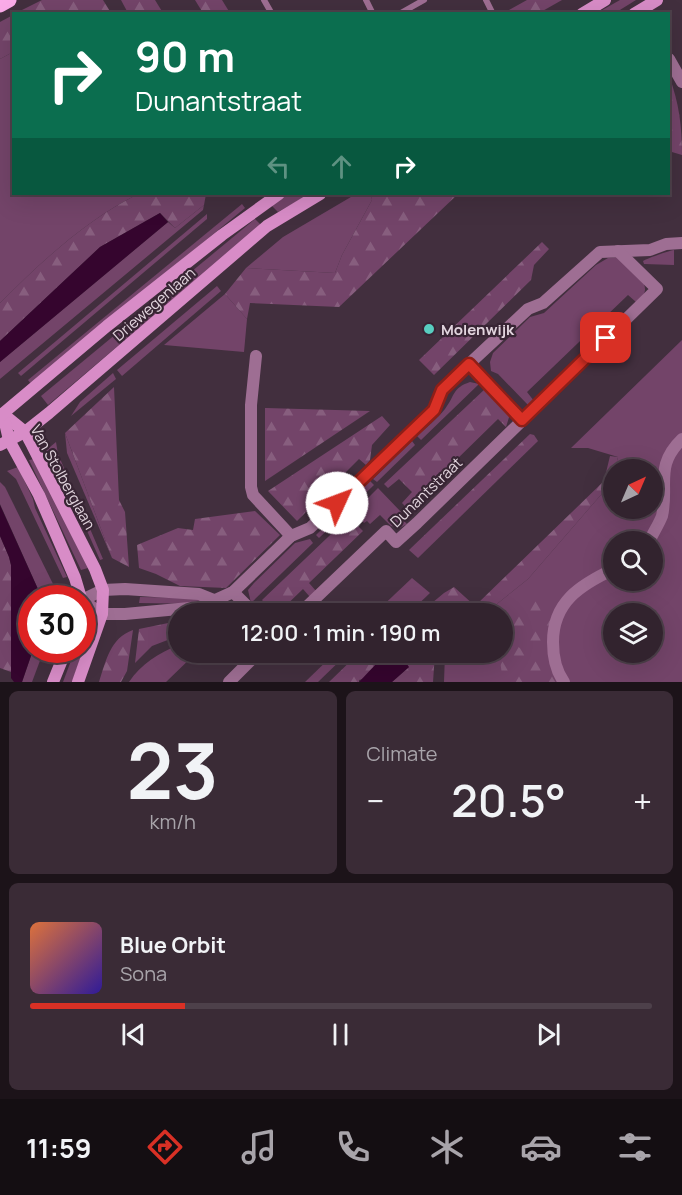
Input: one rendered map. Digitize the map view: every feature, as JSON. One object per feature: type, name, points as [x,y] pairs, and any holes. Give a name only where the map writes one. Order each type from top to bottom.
[{"type":"main road","points":[[0,5],[9,0]]},
{"type":"street","points":[[585,12],[605,0]]},
{"type":"street","points":[[639,12],[657,0]]},
{"type":"street","points":[[670,61],[682,82]]},
{"type":"street","name":"Driewegenlaan","points":[[2,415],[107,326],[238,222],[278,195]]},
{"type":"street","name":"Driewegenlaan","points":[[4,443],[25,432],[57,407],[276,219],[318,195]]},
{"type":"street","points":[[96,610],[102,614],[200,607],[233,592],[291,536],[310,528],[434,410],[442,390],[528,309],[543,303],[600,252],[650,250],[666,244],[682,243]]},
{"type":"street","name":"Dunantstraat","points":[[311,603],[387,531],[396,542],[657,289],[618,251]]},
{"type":"street","points":[[256,356],[251,405],[251,487],[253,495],[291,536]]},
{"type":"street","points":[[469,364],[522,420]]},
{"type":"street","name":"Van Stolberglaan","points":[[2,415],[25,432],[61,498],[103,590],[102,614],[78,682]]},
{"type":"street","name":"Van Stolberglaan","points":[[2,415],[4,443],[39,495],[77,585]]},
{"type":"street","points":[[654,531],[662,516],[665,466],[672,449],[682,439]]},
{"type":"street","points":[[564,682],[553,654],[553,630],[560,608],[591,580],[603,574]]},
{"type":"street","points":[[96,593],[103,590],[125,589],[199,594],[214,600]]},
{"type":"street","points":[[233,592],[244,603]]},
{"type":"street","points":[[53,682],[61,663]]},
{"type":"street","points":[[229,682],[248,663]]},
{"type":"lane","points":[[403,12],[424,0]]},
{"type":"green space","points":[[42,0],[103,0],[110,12],[18,12]]},
{"type":"green space","points":[[121,0],[155,0],[162,12],[127,12]]},
{"type":"green space","points":[[195,0],[222,0],[229,12],[202,12]]},
{"type":"green space","points":[[527,0],[562,0],[541,12],[510,12],[509,10]]},
{"type":"green space","points":[[620,0],[636,0],[617,12],[599,12]]},
{"type":"green space","points":[[12,16],[12,53],[0,59],[0,22]]},
{"type":"green space","points":[[12,53],[12,195],[136,195],[82,229],[0,303],[0,59]]},
{"type":"green space","points":[[670,79],[679,115],[682,155],[672,152]]},
{"type":"green space","points":[[136,195],[206,195],[204,205],[175,228],[160,213],[100,247],[0,341],[0,303],[82,229]]},
{"type":"green space","points":[[287,195],[308,195],[278,212],[271,205]]},
{"type":"green space","points":[[354,195],[371,195],[372,200],[342,255],[335,273],[246,268],[283,237]]},
{"type":"green space","points":[[371,195],[457,195],[339,307],[250,303],[247,319],[225,294],[246,268],[335,273],[342,255],[372,200]]},
{"type":"green space","points":[[242,204],[245,208],[31,384],[28,380]]},
{"type":"green space","points":[[204,205],[203,210],[0,379],[0,362],[168,222],[175,228]]},
{"type":"green space","points":[[207,214],[207,219],[21,376],[18,373]]},
{"type":"green space","points":[[255,219],[261,225],[48,405],[41,396]]},
{"type":"green space","points":[[542,242],[549,249],[534,265],[531,280],[434,375],[419,360]]},
{"type":"green space","points":[[674,250],[674,265],[644,264],[643,261]]},
{"type":"green space","points":[[619,257],[644,284],[644,294],[636,302],[628,295],[527,392],[534,401],[528,405],[498,374],[491,371],[490,362],[493,353],[530,317],[544,313],[596,265],[608,258]]},
{"type":"green space","points":[[217,286],[221,291],[122,376],[117,370]]},
{"type":"green space","points":[[225,294],[247,319],[244,352],[164,345]]},
{"type":"green space","points":[[682,340],[682,682],[444,682],[445,663],[513,663],[513,603],[498,603],[528,579],[603,492],[603,519],[663,519],[663,459],[618,459],[618,457],[588,448],[571,448]]},
{"type":"green space","points":[[113,373],[116,379],[71,416],[80,402]]},
{"type":"green space","points":[[470,382],[479,384],[421,440],[417,436],[442,413],[457,390]]},
{"type":"green space","points":[[114,387],[119,500],[125,512],[129,567],[112,558],[65,433]]},
{"type":"green space","points":[[485,389],[510,414],[506,427],[498,419],[407,508],[402,503],[412,492],[399,479],[388,488],[384,484]]},
{"type":"green space","points":[[266,408],[370,411],[265,481]]},
{"type":"green space","points":[[382,416],[390,425],[372,445],[370,460],[366,465],[359,459],[336,482],[342,488],[335,495],[329,489],[297,521],[268,491]]},
{"type":"green space","points":[[65,433],[112,558],[67,453]]},
{"type":"green space","points":[[530,434],[534,435],[538,441],[418,558],[409,550]]},
{"type":"green space","points":[[412,441],[415,445],[377,482],[373,479]]},
{"type":"green space","points":[[56,442],[58,454],[103,559],[100,560],[68,488],[57,481],[44,452]]},
{"type":"green space","points":[[35,459],[88,568],[81,570],[29,460]]},
{"type":"green space","points":[[18,467],[67,577],[63,578],[16,479],[7,471]]},
{"type":"green space","points":[[370,481],[374,485],[319,538],[316,535]]},
{"type":"green space","points":[[0,482],[5,487],[54,585],[36,585],[0,504]]},
{"type":"green space","points":[[603,482],[603,492],[528,579],[498,603],[478,603]]},
{"type":"green space","points":[[378,488],[402,513],[399,516],[407,524],[400,528],[391,526],[380,515],[370,524],[367,521],[364,523],[354,512]]},
{"type":"green space","points":[[255,511],[280,535],[226,588],[180,586],[139,568],[137,545],[178,528],[193,530],[195,519]]},
{"type":"green space","points":[[349,517],[363,531],[309,583],[316,591],[310,597],[303,589],[288,603],[265,603],[262,600]]},
{"type":"green space","points":[[0,536],[11,565],[11,672],[0,668]]},
{"type":"green space","points":[[310,539],[313,543],[251,603],[248,590],[295,543]]},
{"type":"green space","points":[[412,578],[430,593],[420,603],[386,603]]},
{"type":"green space","points":[[454,587],[472,603],[432,603],[444,593]]},
{"type":"green space","points":[[540,596],[541,606],[551,623],[549,648],[521,639],[513,634],[513,610]]},
{"type":"green space","points":[[140,597],[200,598],[200,603],[139,603]]},
{"type":"green space","points":[[168,623],[168,640],[152,646],[135,663],[139,629]]},
{"type":"green space","points":[[133,630],[127,671],[121,682],[99,682],[114,644]]},
{"type":"green space","points":[[513,643],[520,648],[549,657],[558,682],[503,682],[500,663],[513,663]]},
{"type":"green space","points":[[168,650],[168,663],[186,663],[166,682],[129,682],[139,670]]},
{"type":"green space","points":[[29,663],[39,663],[32,682],[22,682]]},
{"type":"green space","points":[[70,663],[79,663],[72,682],[63,682]]},
{"type":"green space","points":[[325,663],[338,663],[318,682],[305,682]]},
{"type":"green space","points":[[349,663],[434,663],[433,682],[392,682],[409,667],[359,680],[359,682],[329,682]]},
{"type":"shaded area","points":[[160,213],[168,222],[0,362],[0,341],[100,247]]},
{"type":"shaded area","points":[[0,505],[36,585],[18,585],[18,663],[29,663],[22,682],[14,682],[11,678],[11,565],[0,536]]},
{"type":"shaded area","points":[[406,663],[409,667],[392,682],[359,682],[376,664]]},
{"type":"place","name":"Molenwijk","points":[[429,329]]},
{"type":"route","points":[[337,503],[434,410],[442,390],[469,364],[522,420],[606,338]]}]
